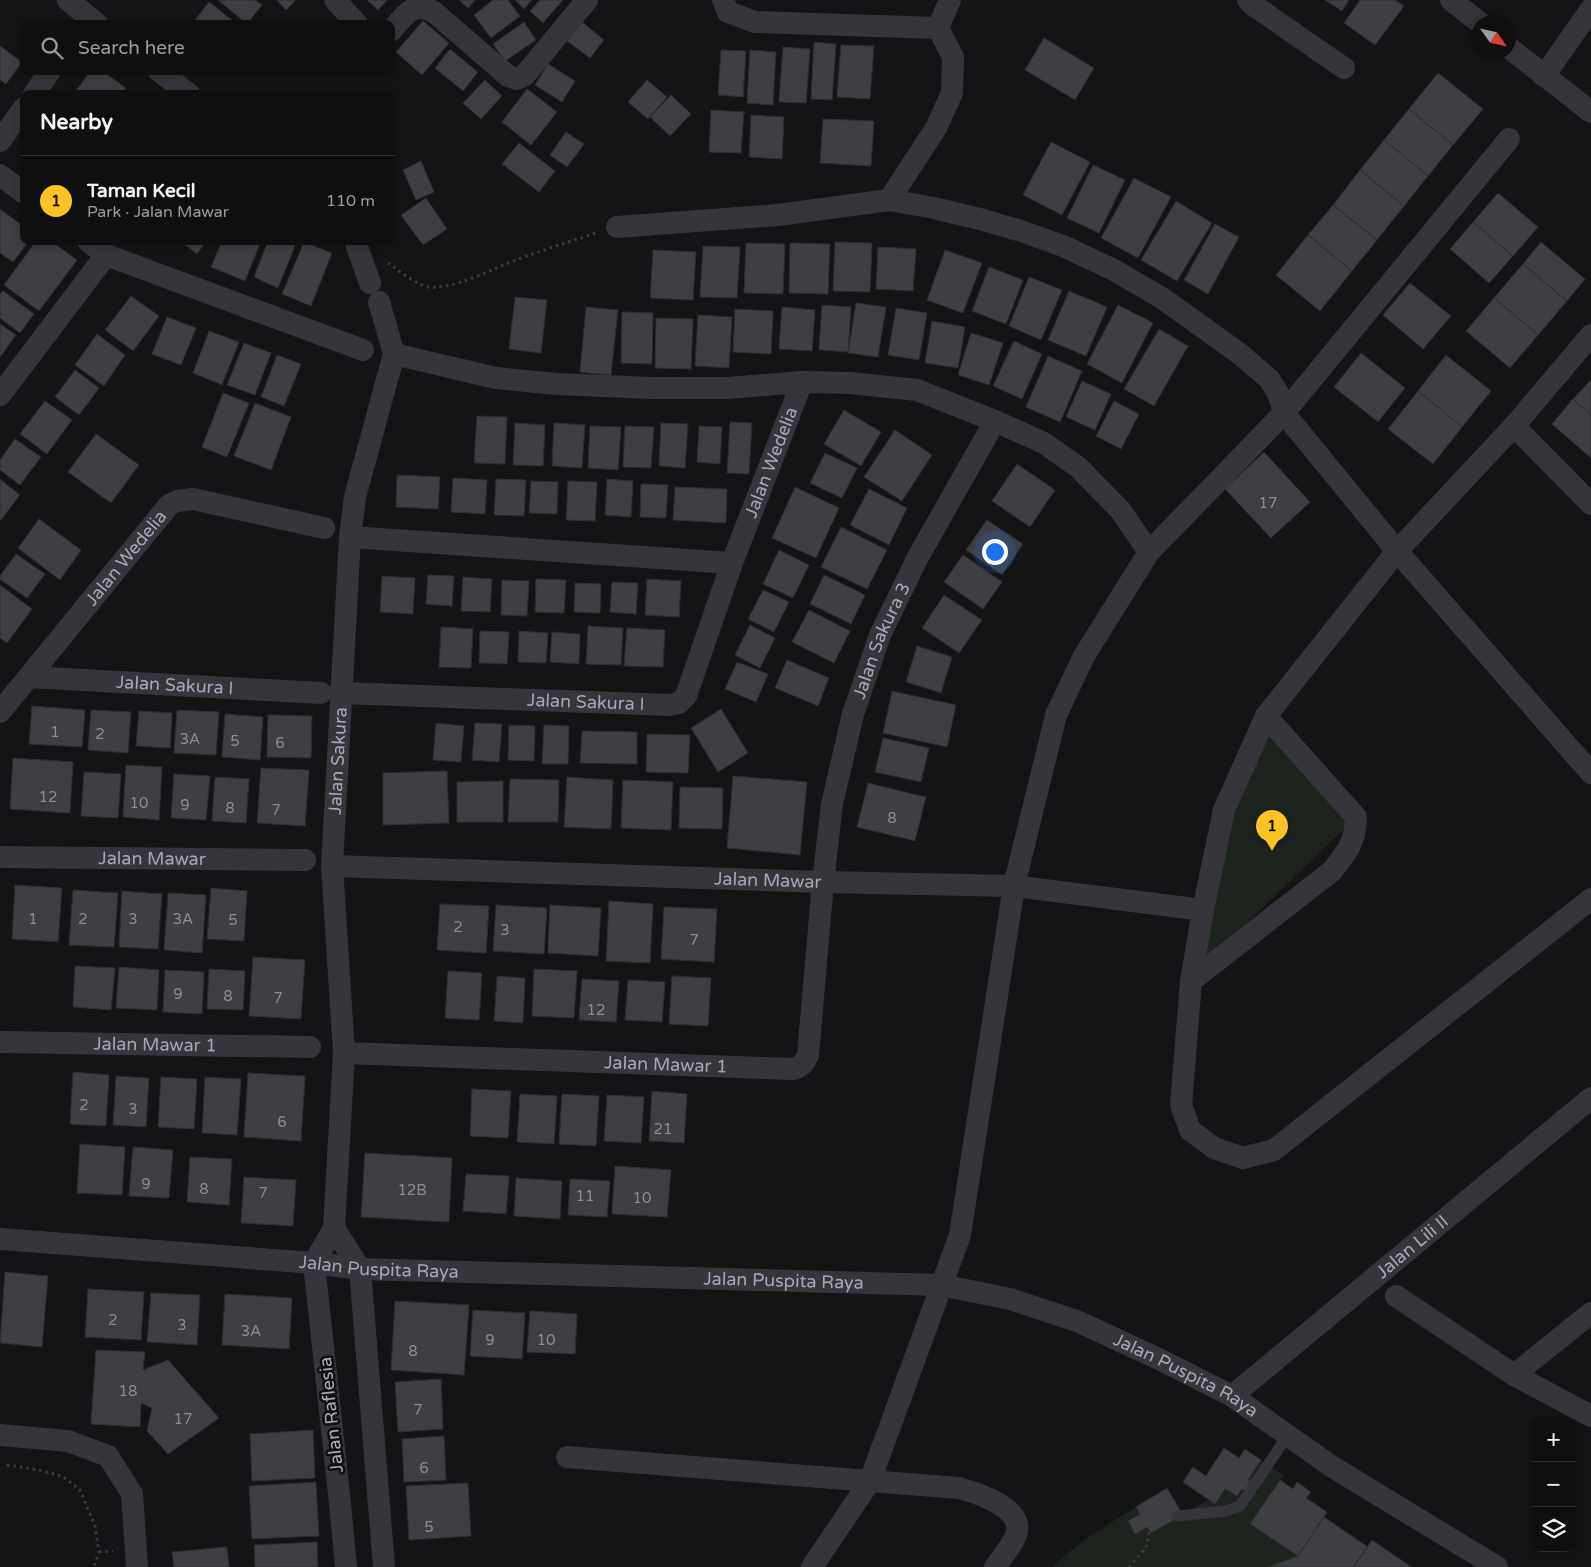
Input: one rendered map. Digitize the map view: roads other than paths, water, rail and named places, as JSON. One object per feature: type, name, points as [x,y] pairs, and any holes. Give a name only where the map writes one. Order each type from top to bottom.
[{"type":"street","points":[[68,0],[88,20]]},
{"type":"street","points":[[335,0],[353,20]]},
{"type":"street","points":[[395,27],[409,12],[418,7],[427,8],[508,76],[516,79],[524,76],[587,0]]},
{"type":"street","points":[[723,0],[728,12],[754,22],[938,28]]},
{"type":"street","points":[[938,28],[950,0]]},
{"type":"street","points":[[1248,0],[1252,5],[1344,68]]},
{"type":"street","points":[[1451,0],[1471,16]]},
{"type":"street","points":[[1544,76],[1591,9]]},
{"type":"street","points":[[889,200],[936,128],[952,92],[953,57],[938,28]]},
{"type":"street","points":[[1516,53],[1591,112]]},
{"type":"street","points":[[37,90],[47,75]]},
{"type":"street","points":[[164,75],[184,90]]},
{"type":"street","points":[[0,141],[20,114]]},
{"type":"street","points":[[812,1567],[870,1481],[960,1235],[1014,886],[1056,715],[1084,656],[1149,552],[1284,413],[1509,139]]},
{"type":"street","points":[[0,174],[20,190]]},
{"type":"street","points":[[617,226],[778,215],[889,200],[934,208],[1021,232],[1063,246],[1114,270],[1162,298],[1240,354],[1269,379],[1278,394],[1284,413],[1397,550],[1591,773]]},
{"type":"street","points":[[93,245],[106,255],[363,350]]},
{"type":"street","points":[[357,245],[375,293],[394,354],[496,378],[557,384],[662,388],[728,388],[802,382],[850,383],[917,390],[1044,443],[1078,467],[1121,511],[1149,552]]},
{"type":"street","points":[[0,395],[106,255]]},
{"type":"street","points":[[1591,335],[1514,426],[1397,550],[1266,716],[1224,810],[1202,910],[1191,981],[1181,1105],[1190,1130],[1214,1148],[1242,1158],[1274,1150],[1591,899]]},
{"type":"street","name":"Jalan Sakura","points":[[314,1263],[334,1228],[344,1053],[332,866],[331,693],[355,497],[394,354]]},
{"type":"street","name":"Jalan Wedelia","points":[[732,563],[802,382]]},
{"type":"street","name":"Jalan Sakura 3","points":[[823,882],[832,804],[852,714],[880,635],[918,557],[995,421]]},
{"type":"street","points":[[1514,426],[1591,504]]},
{"type":"street","name":"Jalan Wedelia","points":[[0,712],[169,505],[177,501],[193,499],[324,528]]},
{"type":"street","points":[[350,537],[732,563]]},
{"type":"street","name":"Jalan Sakura I","points":[[29,677],[331,693],[669,705],[679,703],[686,696],[732,563]]},
{"type":"street","points":[[1191,981],[1332,871],[1350,848],[1356,832],[1356,817],[1266,716]]},
{"type":"street","name":"Jalan Mawar","points":[[0,857],[305,860]]},
{"type":"street","name":"Jalan Mawar","points":[[332,866],[823,882],[1014,886],[1202,910]]},
{"type":"street","name":"Jalan Mawar 1","points":[[344,1053],[793,1069],[799,1067],[804,1064],[808,1055],[823,882]]},
{"type":"street","name":"Jalan Mawar 1","points":[[0,1042],[310,1047]]},
{"type":"street","name":"Jalan Lili II","points":[[1232,1396],[1591,1098]]},
{"type":"street","points":[[334,1228],[360,1269],[384,1567]]},
{"type":"street","name":"Jalan Puspita Raya","points":[[0,1239],[314,1263],[360,1269],[941,1285],[1010,1299],[1077,1321],[1232,1396],[1331,1466],[1497,1567]]},
{"type":"street","name":"Jalan Raflesia","points":[[314,1263],[346,1567]]},
{"type":"street","points":[[1396,1296],[1514,1375],[1591,1416]]},
{"type":"street","points":[[1514,1375],[1591,1313]]},
{"type":"street","points":[[0,1435],[68,1440],[108,1456],[132,1494],[137,1567]]},
{"type":"street","points":[[567,1457],[959,1488],[982,1495],[1005,1507],[1016,1520],[1017,1533],[995,1567]]},
{"type":"lane","points":[[1177,1516],[1226,1511],[1240,1506],[1288,1435]]},
{"type":"place","name":"Taman Kecil","points":[[1272,851]]}]
